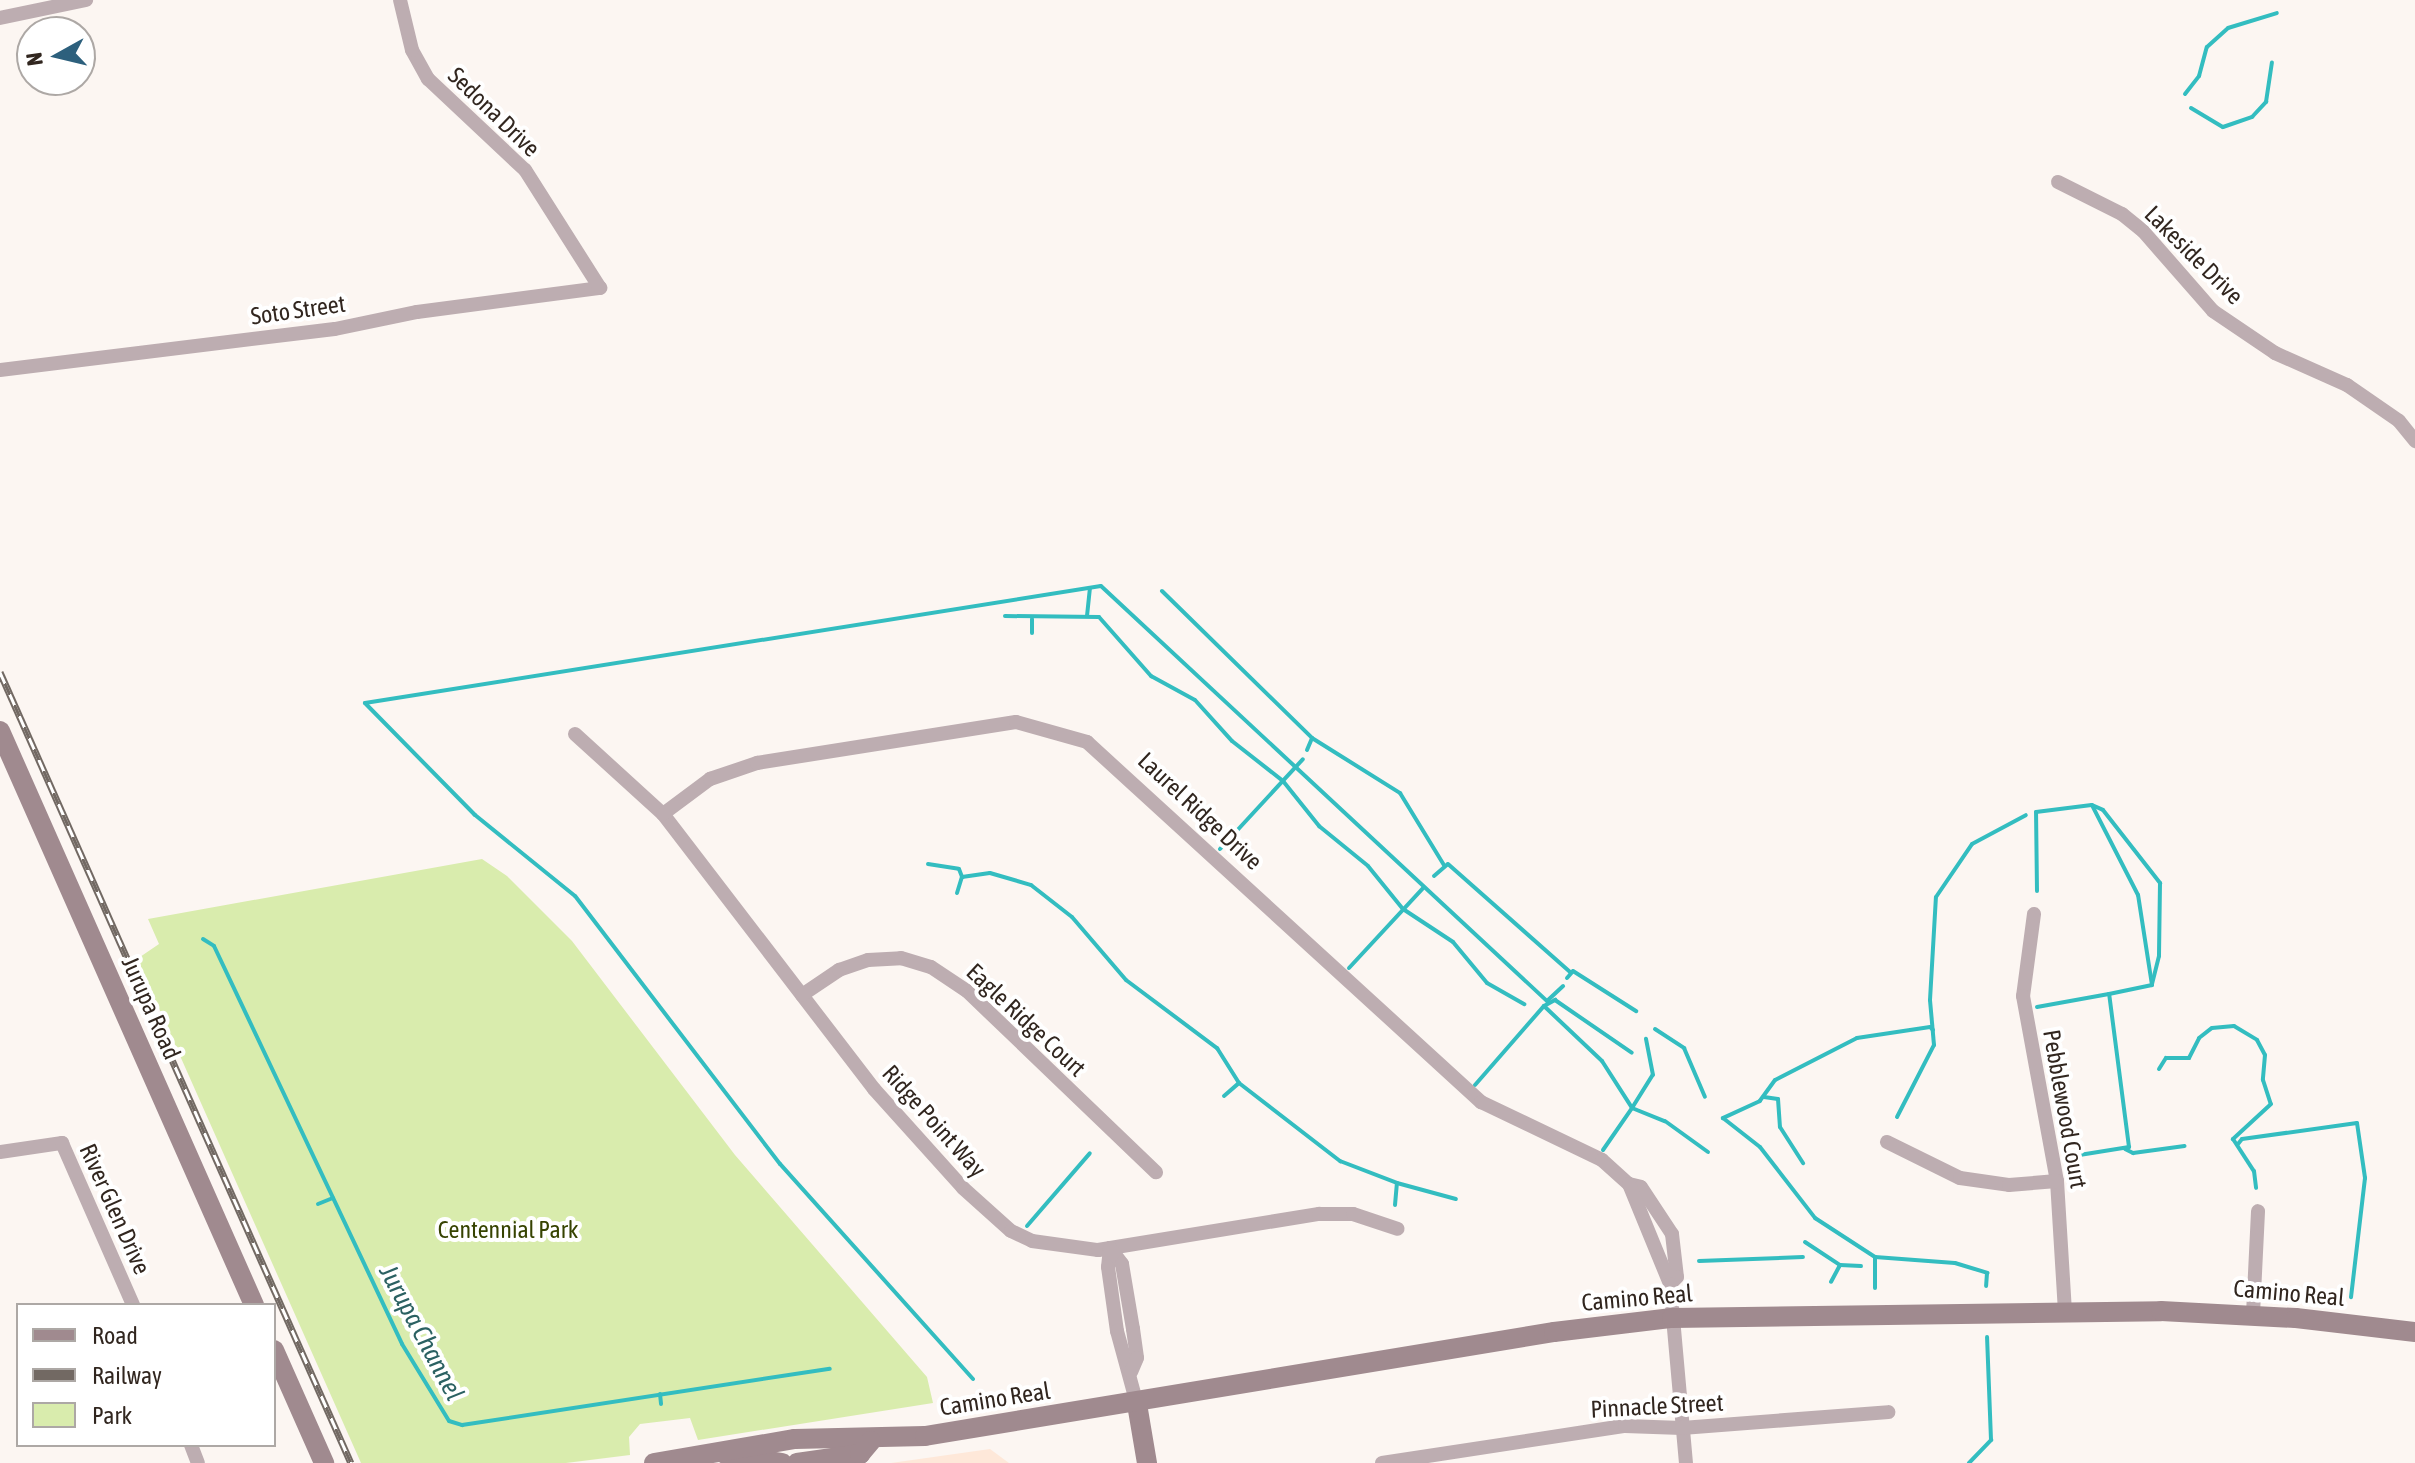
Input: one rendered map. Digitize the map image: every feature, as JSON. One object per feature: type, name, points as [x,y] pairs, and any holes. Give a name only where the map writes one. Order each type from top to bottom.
[{"type":"main road","name":"Jurupa Road","points":[[0,731],[253,1303]]},
{"type":"main road","name":"Camino Real","points":[[654,1463],[835,1436],[871,1441],[1137,1404],[1554,1332],[1672,1318],[2065,1312],[2253,1314],[2415,1332]]},
{"type":"main road","points":[[276,1355],[324,1463]]},
{"type":"main road","points":[[1137,1404],[1147,1463]]},
{"type":"main road","name":"Camino Real","points":[[797,1463],[860,1454],[871,1441]]},
{"type":"main road","name":"Camino Real","points":[[718,1452],[782,1463]]},
{"type":"street","points":[[0,18],[86,0]]},
{"type":"street","name":"Sedona Drive","points":[[400,0],[412,50],[428,79],[525,170],[600,288]]},
{"type":"street","name":"Lakeside Drive","points":[[2058,182],[2122,214],[2143,231],[2213,311],[2275,353],[2347,385],[2399,421],[2415,441]]},
{"type":"street","name":"Soto Street","points":[[0,370],[335,329],[417,312],[600,288]]},
{"type":"street","name":"Laurel Ridge Drive","points":[[663,814],[710,779],[757,763],[988,724],[1016,722],[1062,731],[1109,758],[1481,1102],[1602,1160],[1629,1184],[1648,1224],[1663,1277],[1670,1284]]},
{"type":"street","name":"Ridge Point Way","points":[[575,734],[663,814],[874,1089],[992,1218],[1032,1241],[1110,1248],[1319,1214],[1353,1214],[1398,1229]]},
{"type":"street","name":"Pebblewood Court","points":[[2034,914],[2023,996],[2057,1181],[2065,1312]]},
{"type":"street","name":"Eagle Ridge Court","points":[[802,995],[839,970],[868,960],[901,958],[931,967],[967,991],[1156,1172]]},
{"type":"street","points":[[1887,1142],[1960,1178],[2009,1185],[2057,1181]]},
{"type":"street","name":"River Glen Drive","points":[[0,1152],[62,1143],[132,1303]]},
{"type":"street","name":"Laurel Ridge Drive","points":[[1629,1184],[1641,1187],[1662,1212],[1677,1270],[1670,1284],[1686,1463]]},
{"type":"street","points":[[2253,1314],[2258,1211]]},
{"type":"street","points":[[1648,1224],[1662,1212]]},
{"type":"street","points":[[1110,1248],[1122,1264],[1137,1358],[1131,1372]]},
{"type":"street","points":[[1110,1248],[1108,1267],[1122,1361],[1131,1372],[1137,1404]]},
{"type":"street","points":[[1117,1331],[1133,1329]]},
{"type":"street","name":"Pinnacle Street","points":[[1382,1463],[1625,1426],[1682,1428],[1888,1412]]},
{"type":"shaded area","points":[[990,1449],[1009,1463],[891,1463]]},
{"type":"green space","name":"Centennial Park","points":[[482,859],[507,876],[572,941],[735,1155],[927,1377],[933,1403],[698,1440],[690,1418],[640,1424],[629,1437],[630,1455],[566,1463],[361,1463],[137,959],[159,944],[148,919]]},
{"type":"waterway","points":[[2185,94],[2199,76],[2207,47],[2228,28],[2277,13]]},
{"type":"waterway","points":[[2191,108],[2223,127],[2252,117],[2266,102],[2272,62]]},
{"type":"waterway","points":[[973,1379],[780,1164],[575,896],[475,815],[365,703],[1101,586],[1547,1001],[1563,986]]},
{"type":"waterway","points":[[1087,616],[1090,588]]},
{"type":"waterway","points":[[1162,591],[1312,738],[1400,793],[1444,865]]},
{"type":"waterway","points":[[1005,616],[1099,617],[1151,676],[1195,700],[1232,741],[1283,781],[1319,826],[1368,866],[1403,909],[1453,942],[1487,983],[1524,1004]]},
{"type":"waterway","points":[[1032,619],[1032,633]]},
{"type":"waterway","points":[[1307,750],[1312,738]]},
{"type":"waterway","points":[[1220,849],[1303,759]]},
{"type":"waterway","points":[[2037,891],[2036,812],[2092,805],[2103,810],[2160,883],[2159,956],[2152,985]]},
{"type":"waterway","points":[[2067,1157],[2129,1147],[2109,994],[2152,985],[2138,895],[2092,805]]},
{"type":"waterway","points":[[1897,1117],[1934,1045],[1930,1000],[1936,897],[1972,844],[2026,815]]},
{"type":"waterway","points":[[928,864],[959,869],[962,877],[990,873],[1031,885],[1072,917],[1126,980],[1217,1048],[1239,1083],[1340,1161],[1397,1183]]},
{"type":"waterway","points":[[1434,876],[1448,864],[1570,972]]},
{"type":"waterway","points":[[957,893],[962,877]]},
{"type":"waterway","points":[[1349,968],[1424,887]]},
{"type":"waterway","name":"Jurupa Channel","points":[[203,939],[214,946],[402,1344],[449,1421],[462,1425],[830,1369]]},
{"type":"waterway","points":[[1567,978],[1573,971],[1636,1011]]},
{"type":"waterway","points":[[2037,1007],[2109,994]]},
{"type":"waterway","points":[[1544,1006],[1555,1000],[1632,1053]]},
{"type":"waterway","points":[[1475,1085],[1544,1006],[1602,1061],[1632,1108],[1653,1075],[1646,1039]]},
{"type":"waterway","points":[[2159,1069],[2166,1058],[2189,1058],[2199,1038],[2212,1028],[2234,1026],[2257,1040],[2265,1055],[2263,1080],[2271,1104],[2233,1139],[2254,1171],[2256,1188]]},
{"type":"waterway","points":[[1933,1030],[1930,1027],[1857,1038],[1775,1080],[1760,1101],[1723,1118],[1760,1147],[1815,1218],[1875,1257],[1955,1263],[1987,1273],[1986,1286]]},
{"type":"waterway","points":[[1655,1029],[1684,1048],[1705,1097]]},
{"type":"waterway","points":[[1224,1096],[1239,1083]]},
{"type":"waterway","points":[[1764,1097],[1778,1099],[1780,1127],[1803,1163]]},
{"type":"waterway","points":[[1603,1150],[1632,1108],[1665,1121],[1708,1152]]},
{"type":"waterway","points":[[2238,1144],[2242,1139],[2357,1123],[2365,1178],[2351,1297]]},
{"type":"waterway","points":[[2125,1149],[2133,1153],[2185,1146]]},
{"type":"waterway","points":[[1027,1226],[1090,1153]]},
{"type":"waterway","points":[[1395,1205],[1397,1183],[1456,1199]]},
{"type":"waterway","name":"Jurupa Channel","points":[[318,1204],[333,1198]]},
{"type":"waterway","points":[[1805,1242],[1840,1265],[1831,1282]]},
{"type":"waterway","points":[[1699,1261],[1803,1257]]},
{"type":"waterway","points":[[1875,1257],[1875,1288]]},
{"type":"waterway","points":[[1840,1265],[1861,1266]]},
{"type":"waterway","points":[[1969,1463],[1991,1440],[1987,1337]]},
{"type":"waterway","name":"Jurupa Channel","points":[[660,1394],[661,1404]]},
{"type":"railway","points":[[0,672],[351,1463]]}]
